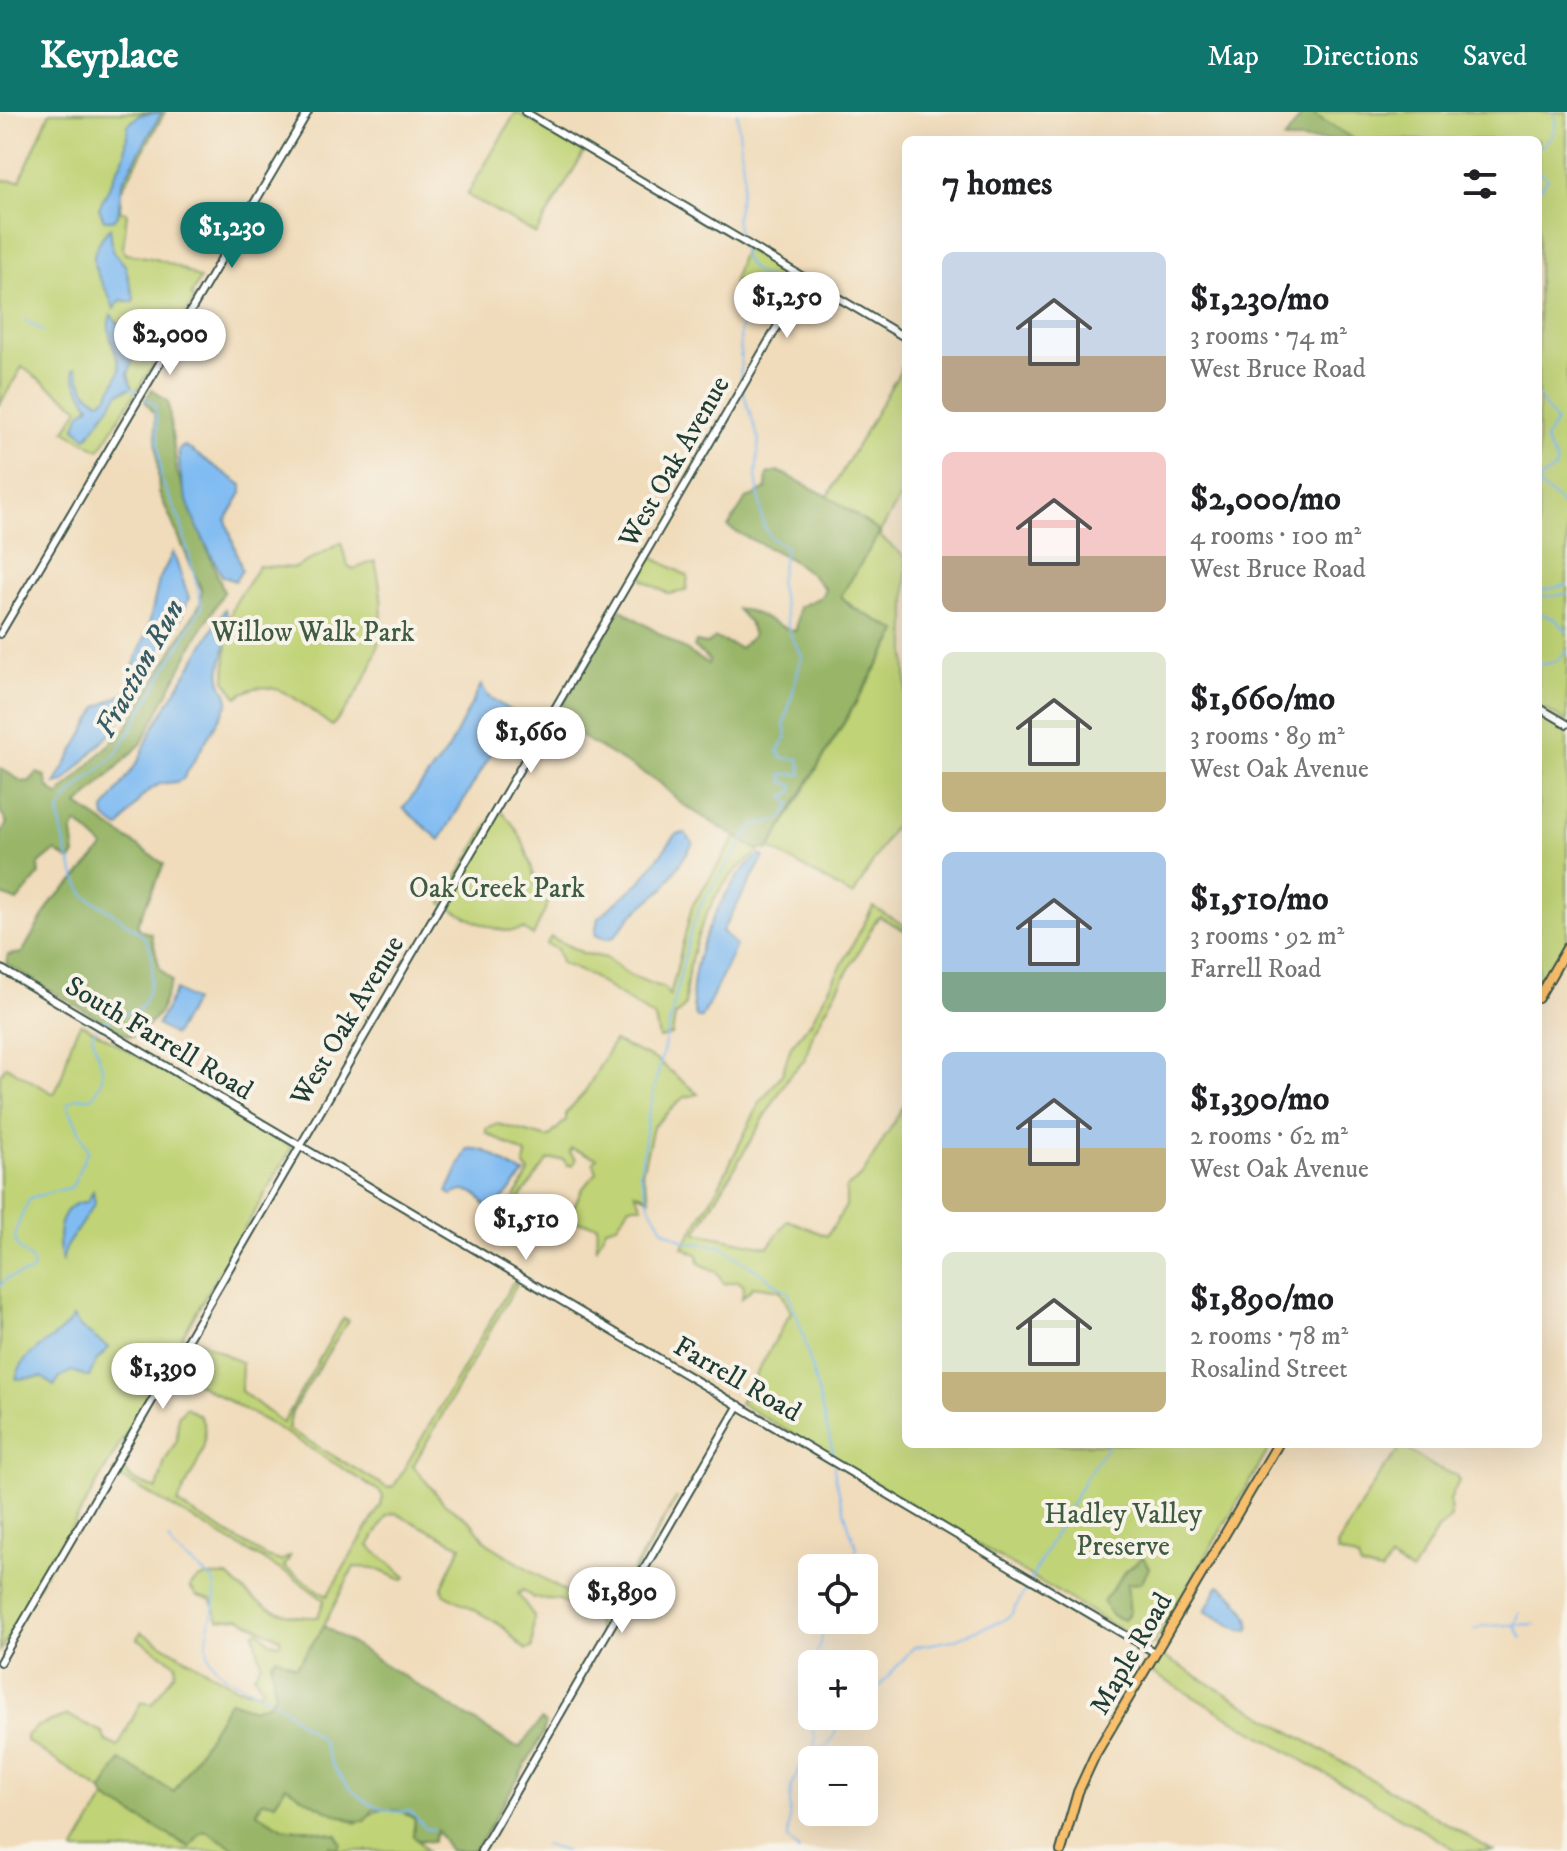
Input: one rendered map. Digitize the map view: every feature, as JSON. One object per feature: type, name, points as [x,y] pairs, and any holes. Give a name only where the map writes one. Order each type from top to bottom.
[{"type":"main road","points":[[1542,991],[1567,948]]},
{"type":"main road","name":"Maple Road","points":[[1061,1851],[1086,1773],[1276,1448]]},
{"type":"street","points":[[0,634],[308,112]]},
{"type":"street","points":[[525,112],[902,336]]},
{"type":"street","name":"West Oak Avenue","points":[[0,1662],[298,1145],[805,279]]},
{"type":"street","points":[[1542,709],[1567,724]]},
{"type":"street","name":"South Farrell Road","points":[[0,968],[298,1145]]},
{"type":"street","name":"Farrell Road","points":[[298,1145],[1154,1652]]},
{"type":"street","points":[[481,1851],[739,1405]]},
{"type":"green space","points":[[50,112],[165,112],[121,191],[120,211],[127,212],[123,249],[125,254],[164,262],[200,279],[191,296],[195,299],[99,450],[65,431],[79,408],[22,367],[0,404],[0,180],[20,181]]},
{"type":"green space","points":[[516,112],[584,152],[536,234],[467,195]]},
{"type":"green space","points":[[1304,112],[1310,112],[1349,136],[1287,136]]},
{"type":"green space","points":[[1310,112],[1567,112],[1567,722],[1542,707],[1542,136],[1349,136]]},
{"type":"green space","points":[[744,248],[789,276],[792,295],[772,324],[741,301],[733,289]]},
{"type":"green space","points":[[902,368],[902,495],[880,532],[828,496]]},
{"type":"green space","points":[[152,389],[168,402],[177,472],[224,592],[141,744],[78,805],[164,864],[137,924],[141,931],[151,933],[160,969],[172,981],[159,1013],[139,1036],[128,1036],[6,964],[8,955],[22,953],[52,901],[104,847],[76,824],[72,832],[75,855],[70,861],[55,851],[38,865],[39,875],[17,901],[0,894],[0,836],[7,823],[0,812],[0,768],[23,782],[30,781],[37,773],[45,776],[48,787],[58,796],[126,728],[200,604],[202,591],[159,492],[155,415],[145,401]]},
{"type":"green space","points":[[778,471],[828,496],[880,532],[841,596],[851,607],[898,631],[768,850],[756,849],[682,804],[660,783],[553,720],[620,609],[708,664],[709,660],[694,647],[696,642],[707,644],[715,638],[740,648],[753,636],[749,622],[737,609],[796,631],[799,607],[821,597],[825,589],[791,559],[728,527],[746,499],[766,489],[767,474]]},
{"type":"green space","points":[[880,532],[881,537],[902,555],[902,813],[853,896],[770,848],[898,632],[841,596]]},
{"type":"green space","name":"Willow Walk Park","points":[[341,543],[348,566],[354,569],[375,561],[380,585],[382,608],[377,650],[360,688],[332,726],[298,700],[275,689],[262,687],[237,697],[225,680],[230,616],[258,566],[295,568]]},
{"type":"green space","points":[[650,556],[688,576],[686,591],[669,594],[643,580],[642,573]]},
{"type":"green space","points":[[1542,712],[1567,727],[1567,941],[1542,984]]},
{"type":"green space","name":"Oak Creek Park","points":[[497,809],[514,825],[538,889],[551,897],[533,936],[523,929],[503,930],[481,924],[442,903]]},
{"type":"green space","points":[[736,837],[761,849],[736,871],[713,902],[692,955],[685,1007],[675,1016],[672,1035],[659,1038],[655,1018],[589,975],[561,963],[557,949],[546,944],[551,937],[583,953],[606,958],[629,975],[664,988],[670,996],[692,906]]},
{"type":"green space","name":"Hadley Valley Preserve","points":[[873,907],[902,924],[902,929],[880,917],[877,919],[814,1031],[804,1061],[789,1076],[696,1233],[768,1247],[788,1220],[827,1236],[846,1206],[846,1188],[861,1177],[902,1109],[902,1448],[1270,1448],[1154,1644],[1145,1644],[740,1403],[791,1312],[780,1290],[754,1286],[742,1298],[744,1286],[738,1281],[724,1284],[717,1272],[699,1263],[698,1255],[683,1247],[720,1184],[759,1104],[782,1074],[791,1046],[811,1022]]},
{"type":"green space","points":[[81,1023],[292,1147],[0,1651],[0,1074],[6,1066],[54,1094]]},
{"type":"green space","points":[[614,1041],[657,1060],[698,1094],[683,1098],[653,1127],[642,1173],[650,1198],[635,1192],[642,1206],[630,1206],[617,1225],[606,1228],[596,1249],[597,1225],[567,1220],[583,1188],[597,1172],[593,1163],[597,1158],[571,1148],[570,1153],[576,1159],[573,1165],[568,1165],[563,1159],[548,1160],[501,1223],[529,1172],[524,1165],[526,1154],[486,1133],[486,1129],[498,1124],[548,1138],[566,1120],[566,1113],[585,1092]]},
{"type":"green space","points":[[513,1282],[518,1282],[413,1466],[444,1503],[471,1522],[487,1543],[606,1615],[677,1497],[602,1629],[599,1631],[596,1621],[559,1600],[533,1598],[523,1590],[518,1594],[534,1616],[532,1648],[527,1650],[500,1625],[443,1593],[442,1587],[461,1546],[395,1513],[387,1515],[369,1546],[406,1577],[402,1580],[374,1568],[354,1567],[309,1654],[296,1667],[288,1662],[271,1703],[253,1709],[230,1701],[174,1792],[120,1760],[102,1791],[26,1741],[26,1736],[38,1726],[67,1715],[102,1732],[106,1741],[118,1747],[141,1702],[152,1704],[175,1672],[176,1664],[137,1638],[141,1632],[237,1688],[260,1692],[262,1687],[254,1675],[261,1663],[254,1633],[259,1631],[270,1642],[279,1644],[281,1639],[239,1618],[218,1620],[212,1600],[197,1596],[190,1587],[202,1577],[228,1576],[268,1607],[291,1615],[318,1617],[324,1600],[293,1577],[113,1473],[123,1459],[129,1476],[157,1489],[165,1461],[177,1440],[178,1416],[186,1407],[200,1416],[205,1439],[178,1504],[267,1557],[281,1561],[291,1555],[284,1567],[327,1596],[381,1505],[383,1496],[379,1491],[271,1424],[174,1371],[174,1366],[193,1337],[242,1363],[241,1391],[283,1423],[337,1328],[344,1318],[348,1320],[292,1412],[288,1429],[388,1488],[394,1486]]},
{"type":"green space","points":[[1400,1448],[1405,1448],[1435,1467],[1456,1475],[1459,1481],[1450,1500],[1451,1518],[1437,1530],[1412,1572],[1390,1559],[1381,1572],[1361,1567],[1358,1559],[1338,1552],[1337,1546],[1377,1478]]},
{"type":"green space","points":[[1143,1557],[1149,1568],[1141,1583],[1127,1584],[1130,1613],[1123,1620],[1111,1615],[1103,1601],[1126,1571]]},
{"type":"green space","points":[[324,1626],[514,1746],[520,1747],[541,1720],[546,1723],[543,1734],[483,1839],[472,1851],[450,1851],[437,1831],[433,1842],[417,1840],[413,1835],[415,1819],[400,1811],[374,1809],[365,1821],[357,1821],[324,1809],[286,1786],[275,1803],[263,1801],[258,1805],[257,1813],[285,1829],[308,1829],[337,1835],[341,1844],[338,1849],[330,1846],[326,1851],[239,1851],[206,1831],[200,1833],[190,1847],[105,1798],[102,1791],[120,1760],[174,1792],[230,1701],[253,1709],[270,1703],[275,1693],[271,1664],[276,1657],[296,1667]]},
{"type":"green space","points":[[1159,1654],[1493,1851],[1458,1851],[1149,1671]]},
{"type":"green space","points":[[286,1786],[311,1802],[356,1823],[385,1809],[407,1813],[415,1819],[413,1835],[427,1851],[326,1851],[330,1846],[339,1849],[308,1829],[285,1829],[257,1813],[263,1801],[275,1803]]},
{"type":"green space","points":[[105,1798],[190,1847],[200,1833],[206,1831],[239,1851],[74,1851]]},
{"type":"water","points":[[162,112],[122,183],[118,216],[113,220],[104,220],[99,208],[125,154],[128,125],[139,115]]},
{"type":"water","points":[[110,228],[113,252],[125,265],[134,298],[133,302],[121,300],[114,309],[94,261],[95,251]]},
{"type":"water","points":[[111,315],[138,346],[128,374],[132,387],[119,393],[87,438],[75,428],[81,413],[90,406],[77,385],[73,370],[76,368],[90,395],[100,401],[108,396],[120,371],[110,336]]},
{"type":"water","points":[[185,446],[242,485],[242,493],[226,520],[242,570],[235,581],[222,576],[192,515],[179,465],[179,449]]},
{"type":"water","points":[[173,552],[189,598],[174,632],[160,653],[142,668],[131,672],[148,629],[159,580]]},
{"type":"water","points":[[225,609],[227,632],[220,679],[228,704],[183,779],[151,789],[119,828],[105,818],[104,810],[139,760],[151,732]]},
{"type":"water","points":[[142,684],[113,731],[64,782],[55,784],[98,707]]},
{"type":"water","points":[[481,685],[488,696],[515,714],[440,840],[403,808],[448,750]]},
{"type":"water","points":[[685,833],[693,843],[664,888],[632,915],[614,937],[606,939],[595,935],[598,918],[640,882],[676,834]]},
{"type":"water","points":[[760,855],[764,857],[722,931],[736,946],[702,1018],[697,1018],[693,1000],[694,979],[708,930],[732,885]]},
{"type":"water","points":[[176,990],[194,1001],[174,1035],[157,1025]]},
{"type":"water","points":[[467,1149],[484,1151],[525,1173],[495,1208],[484,1205],[471,1192],[452,1195],[447,1192]]},
{"type":"water","points":[[93,1191],[95,1203],[67,1245],[62,1261],[59,1233],[64,1215],[77,1204],[87,1202]]},
{"type":"water","points":[[73,1317],[81,1328],[109,1348],[96,1361],[89,1377],[72,1371],[60,1377],[54,1386],[42,1377],[16,1379],[25,1360],[58,1334]]},
{"type":"water","points":[[1219,1585],[1241,1605],[1248,1618],[1249,1631],[1240,1630],[1205,1611]]},
{"type":"waterway","points":[[737,112],[744,177],[736,218],[739,235]]},
{"type":"waterway","points":[[1542,145],[1553,133],[1553,112]]},
{"type":"waterway","points":[[1542,174],[1548,179],[1542,186]]},
{"type":"waterway","points":[[741,245],[750,267],[770,280],[770,301],[748,316],[740,330],[741,385]]},
{"type":"waterway","points":[[25,320],[43,331]]},
{"type":"waterway","name":"Fraction Run","points":[[100,1023],[141,1008],[150,983],[151,954],[142,935],[84,894],[68,854],[59,812],[71,794],[119,750],[202,606],[181,523],[161,479],[155,405],[130,387]]},
{"type":"waterway","points":[[743,391],[759,440],[756,476],[763,525],[772,539],[786,547],[779,581],[790,634],[802,656],[784,725],[787,737],[778,750],[782,758],[799,759],[802,774],[782,774],[784,782],[794,786],[792,792],[783,796],[792,805],[780,819],[753,826],[702,903],[690,933],[648,1117],[640,1173],[650,1206],[664,1230],[686,1242],[720,1246],[788,1292],[803,1334],[834,1456]]},
{"type":"waterway","points":[[1542,402],[1556,422],[1545,440],[1556,461],[1556,468],[1542,478]]},
{"type":"waterway","points":[[1542,488],[1559,501],[1567,513]]},
{"type":"waterway","points":[[1542,590],[1567,585]]},
{"type":"waterway","points":[[1542,597],[1567,594]]},
{"type":"waterway","points":[[1542,614],[1555,619],[1567,631]]},
{"type":"waterway","points":[[1542,664],[1555,662],[1567,651]]},
{"type":"waterway","name":"Fraction Run","points":[[0,1286],[7,1278],[31,1272],[34,1267],[18,1247],[15,1237],[30,1198],[72,1187],[88,1150],[67,1104],[77,1098],[92,1098],[98,1089],[103,1074],[92,1035],[96,1029]]},
{"type":"waterway","points":[[878,1688],[914,1647],[953,1640],[1012,1614],[1086,1477],[1106,1448]]},
{"type":"waterway","points":[[834,1465],[843,1506],[857,1547],[855,1554]]},
{"type":"waterway","points":[[169,1539],[174,1549],[213,1580],[215,1597],[207,1646],[217,1668],[238,1684],[275,1702],[322,1739],[334,1767],[353,1792],[379,1808],[410,1811],[426,1829],[434,1829]]},
{"type":"waterway","points":[[1519,1613],[1515,1626],[1522,1638]]},
{"type":"waterway","points":[[1475,1630],[1482,1626],[1535,1624]]},
{"type":"waterway","points":[[818,1650],[823,1634]]},
{"type":"waterway","points":[[813,1730],[814,1746]]},
{"type":"waterway","points":[[799,1851],[788,1839],[791,1787],[799,1769],[811,1754],[828,1745],[837,1730]]},
{"type":"waterway","points":[[544,1845],[565,1851]]}]
